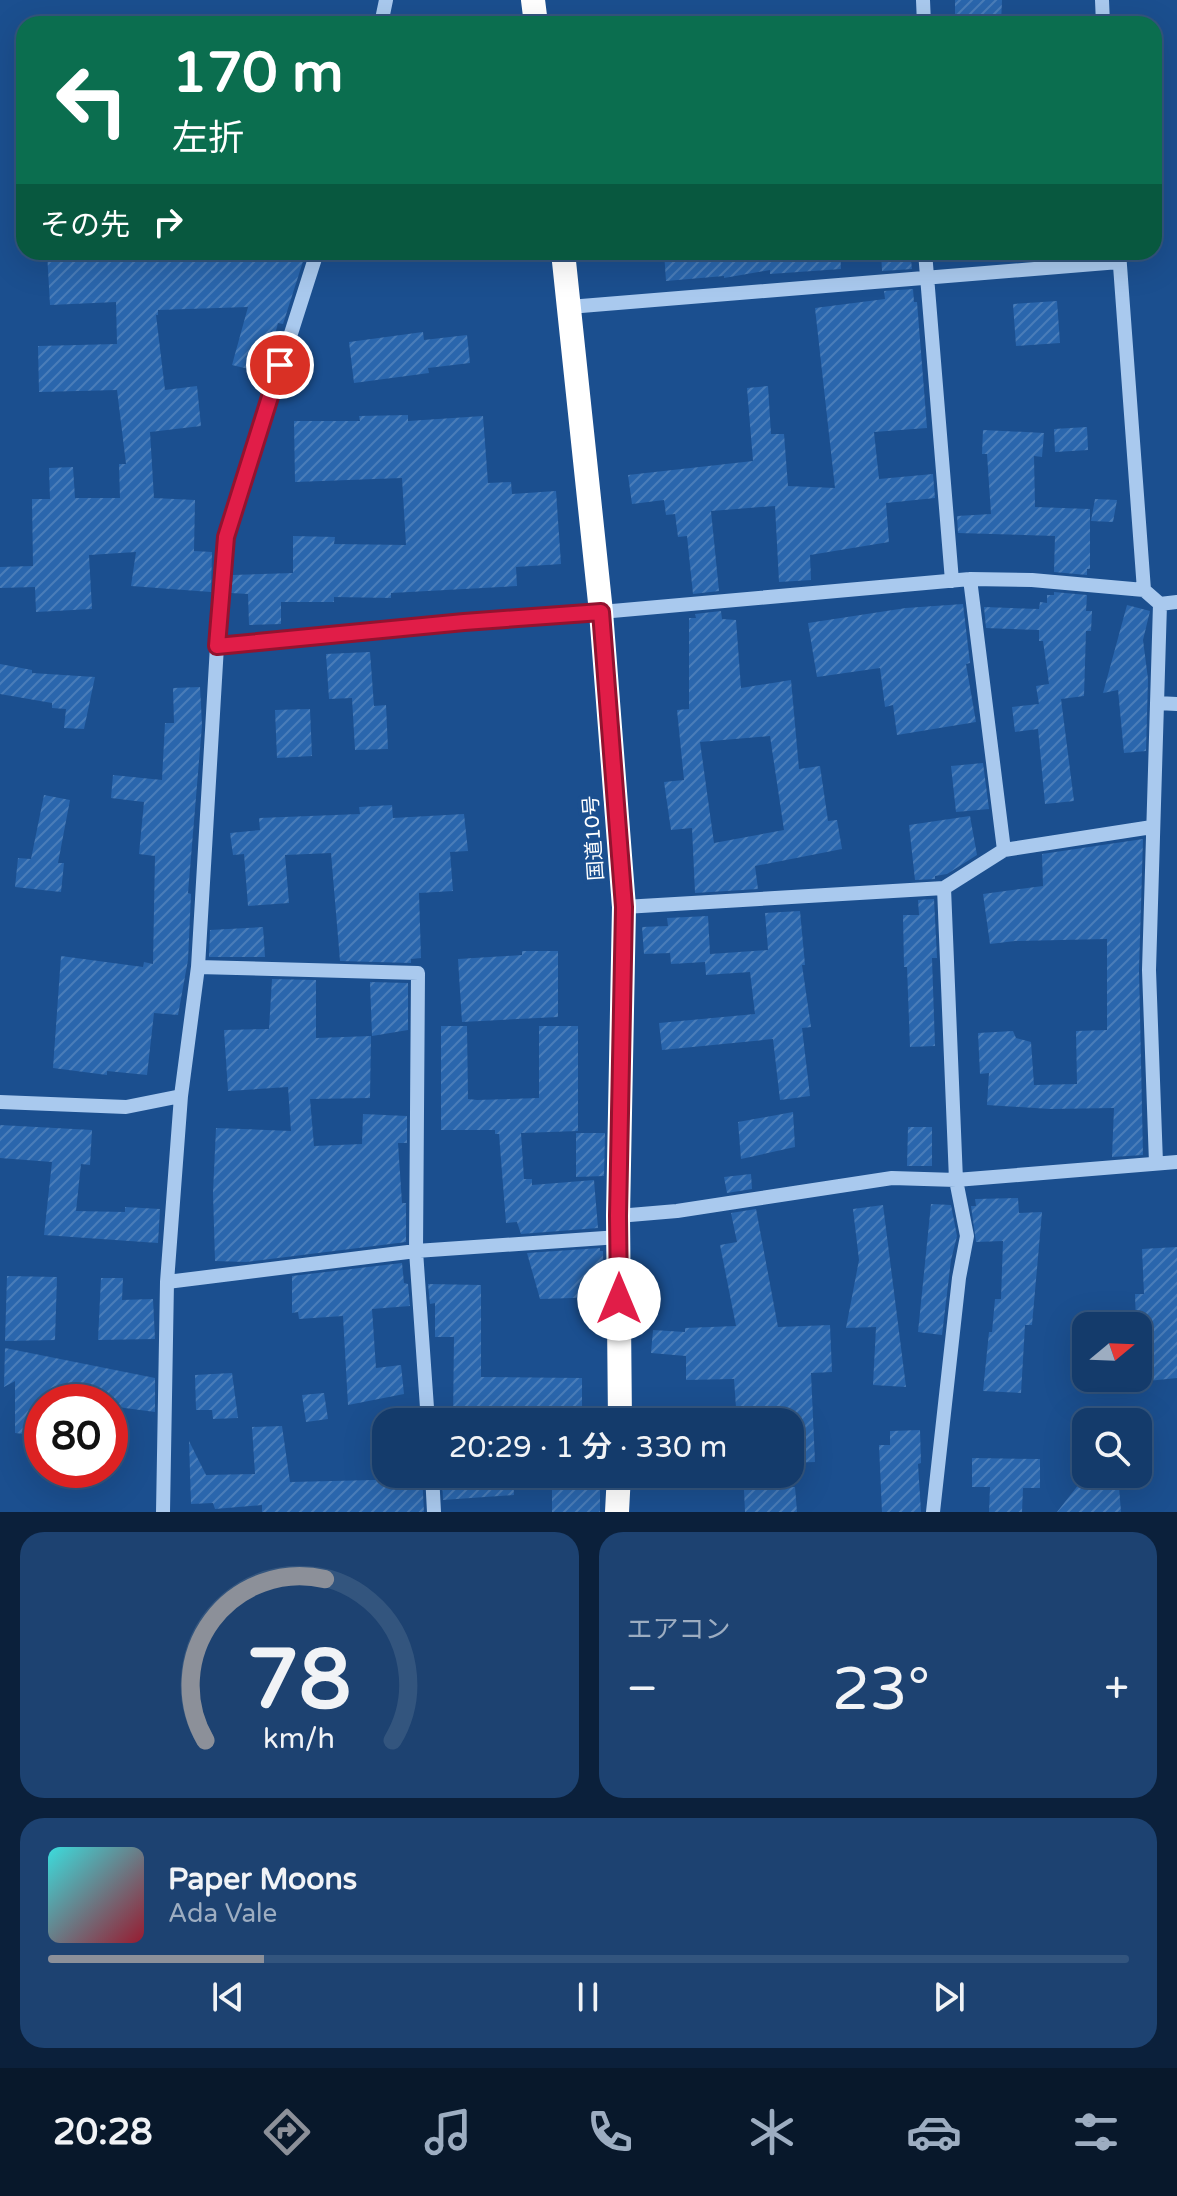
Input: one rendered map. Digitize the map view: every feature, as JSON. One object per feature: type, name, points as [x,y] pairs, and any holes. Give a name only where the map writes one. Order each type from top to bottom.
[{"type":"highway","name":"国道10号","points":[[564,260],[601,612],[624,907],[618,1226],[620,1408]]},
{"type":"highway","points":[[617,1512],[618,1488]]},
{"type":"street","points":[[163,1512],[167,1282],[181,1096],[198,967],[226,537],[314,260]]},
{"type":"street","points":[[925,260],[952,581]]},
{"type":"street","points":[[569,307],[926,278],[1091,260]]},
{"type":"street","points":[[1119,260],[1144,590]]},
{"type":"street","points":[[217,646],[970,579],[1032,580],[1144,590],[1160,604],[1177,602]]},
{"type":"street","points":[[970,579],[1004,850]]},
{"type":"street","points":[[1156,1163],[1149,970],[1160,604]]},
{"type":"street","points":[[1157,703],[1177,704]]},
{"type":"street","points":[[624,907],[944,888],[1004,850],[1152,827]]},
{"type":"street","points":[[933,1512],[959,1278],[967,1236],[956,1180],[944,888]]},
{"type":"street","points":[[198,967],[418,973],[416,1251],[427,1408]]},
{"type":"street","points":[[0,1102],[126,1107],[181,1096]]},
{"type":"street","points":[[167,1282],[618,1226],[677,1211],[892,1178],[956,1180],[1177,1162]]},
{"type":"street","points":[[433,1488],[434,1512]]},
{"type":"building","points":[[955,0],[1002,0],[1001,16],[955,16]]},
{"type":"building","points":[[47,260],[303,260],[283,324],[278,323],[265,373],[232,365],[248,307],[158,310],[156,315],[165,390],[197,386],[201,426],[150,432],[154,498],[195,500],[194,551],[212,552],[211,592],[131,586],[136,552],[89,555],[92,609],[36,612],[35,587],[0,588],[0,567],[33,566],[32,499],[50,499],[49,468],[73,467],[75,498],[120,498],[119,464],[126,464],[117,390],[39,392],[38,346],[117,344],[116,302],[50,305]]},
{"type":"building","points":[[665,260],[840,260],[841,269],[770,274],[770,270],[724,278],[666,281]]},
{"type":"building","points":[[881,260],[911,260],[912,269],[882,271]]},
{"type":"building","points":[[913,289],[914,302],[917,302],[927,428],[874,432],[879,479],[933,474],[935,498],[886,503],[889,542],[810,555],[811,580],[779,582],[775,506],[711,511],[719,591],[693,594],[687,536],[678,537],[675,514],[666,515],[664,500],[632,504],[628,475],[753,461],[747,388],[768,386],[771,434],[784,434],[788,486],[835,488],[815,308],[885,299],[884,291]]},
{"type":"building","points":[[1057,301],[1060,343],[1016,346],[1013,304]]},
{"type":"building","points":[[423,332],[424,340],[467,335],[470,363],[428,368],[429,373],[354,383],[349,342]]},
{"type":"building","points":[[408,415],[408,421],[483,416],[488,483],[511,482],[512,494],[556,491],[561,564],[516,567],[517,586],[391,593],[391,598],[334,597],[334,602],[281,602],[281,624],[249,625],[248,594],[231,593],[233,575],[293,573],[293,536],[335,537],[334,544],[406,545],[402,478],[295,482],[294,421],[360,421],[359,416]]},
{"type":"building","points":[[1087,427],[1088,450],[1055,452],[1054,429]]},
{"type":"building","points":[[983,430],[1044,433],[1042,457],[1034,456],[1035,507],[1090,509],[1090,569],[1087,569],[1087,575],[1054,572],[1055,536],[958,533],[957,516],[991,514],[987,454],[982,454]]},
{"type":"building","points":[[1095,499],[1117,500],[1113,522],[1091,521]]},
{"type":"building","points":[[1054,592],[1087,595],[1086,611],[1092,611],[1091,631],[1086,631],[1084,696],[1061,699],[1074,801],[1045,804],[1038,729],[1015,732],[1012,707],[1039,704],[1036,686],[1049,684],[1043,641],[1039,641],[1039,630],[986,628],[984,607],[1039,609],[1040,602],[1047,603],[1047,595],[1054,595]]},
{"type":"building","points":[[963,604],[970,663],[966,664],[976,722],[897,735],[893,705],[885,707],[880,668],[817,677],[808,623],[906,608]]},
{"type":"building","points":[[1127,605],[1150,611],[1143,640],[1148,679],[1146,751],[1124,753],[1118,690],[1103,693]]},
{"type":"building","points":[[721,611],[722,619],[736,620],[741,688],[791,680],[799,769],[820,766],[828,821],[837,820],[842,849],[755,866],[758,889],[695,893],[692,828],[671,830],[664,782],[684,780],[677,710],[689,709],[689,618],[696,618],[695,614]],"holes":[[[770,736],[784,830],[714,843],[700,742]]]},
{"type":"building","points":[[370,652],[374,706],[386,705],[388,749],[355,750],[352,698],[329,699],[326,654]]},
{"type":"building","points":[[0,664],[32,670],[32,673],[95,677],[84,729],[64,728],[66,709],[52,708],[52,703],[0,694]]},
{"type":"building","points":[[200,687],[202,725],[188,893],[191,894],[188,960],[178,1015],[154,1013],[147,1075],[107,1071],[107,1075],[53,1068],[61,956],[143,967],[144,962],[153,964],[155,856],[139,854],[144,802],[111,798],[113,775],[162,780],[165,723],[174,723],[173,688]]},
{"type":"building","points":[[310,709],[312,756],[277,758],[275,710]]},
{"type":"building","points":[[983,763],[989,809],[956,812],[951,766]]},
{"type":"building","points":[[44,795],[70,800],[58,863],[64,863],[61,892],[15,887],[18,858],[31,859]]},
{"type":"building","points":[[392,805],[393,818],[464,814],[468,851],[450,852],[453,891],[419,893],[421,958],[411,959],[411,963],[340,961],[331,853],[285,855],[289,903],[248,906],[244,854],[233,855],[230,833],[260,830],[259,818],[360,814],[359,807]]},
{"type":"building","points":[[970,816],[977,855],[947,874],[935,876],[935,879],[915,880],[909,825]]},
{"type":"building","points":[[1143,839],[1139,970],[1143,1155],[1112,1157],[1114,1108],[1050,1109],[987,1105],[989,1073],[980,1074],[978,1033],[1013,1031],[1016,1038],[1031,1042],[1034,1085],[1077,1084],[1076,1031],[1107,1030],[1107,939],[990,944],[983,894],[1043,886],[1042,854]]},
{"type":"building","points":[[934,899],[937,958],[932,958],[935,1046],[910,1047],[903,915],[919,915],[918,900]]},
{"type":"building","points":[[800,911],[805,965],[802,965],[811,1027],[802,1028],[810,1096],[780,1100],[773,1039],[662,1050],[659,1023],[755,1014],[750,972],[706,975],[705,962],[671,964],[670,953],[644,954],[642,927],[668,926],[667,918],[708,916],[710,954],[768,950],[765,913]]},
{"type":"building","points":[[263,927],[265,957],[209,957],[210,930]]},
{"type":"building","points":[[522,951],[558,951],[558,1017],[462,1022],[458,959],[522,955]]},
{"type":"building","points":[[272,979],[316,980],[316,1038],[371,1036],[370,1098],[310,1099],[314,1146],[362,1144],[363,1114],[407,1116],[407,1143],[398,1143],[402,1203],[406,1203],[406,1242],[246,1262],[215,1261],[213,1193],[216,1128],[291,1131],[288,1087],[228,1091],[224,1030],[269,1029]]},
{"type":"building","points":[[370,982],[408,983],[408,1030],[372,1036]]},
{"type":"building","points":[[441,1026],[467,1026],[468,1099],[477,1100],[539,1098],[539,1026],[578,1026],[578,1131],[521,1133],[524,1179],[532,1179],[532,1185],[594,1180],[598,1228],[521,1234],[517,1222],[506,1223],[499,1134],[495,1134],[495,1130],[441,1130]]},
{"type":"building","points":[[793,1112],[795,1147],[741,1159],[738,1122]]},
{"type":"building","points":[[0,1125],[92,1130],[90,1165],[81,1164],[76,1211],[125,1212],[125,1207],[160,1209],[158,1243],[44,1235],[52,1162],[0,1158]]},
{"type":"building","points":[[908,1127],[932,1127],[932,1166],[907,1166]]},
{"type":"building","points":[[576,1133],[605,1133],[604,1176],[576,1177]]},
{"type":"building","points":[[751,1174],[752,1189],[727,1193],[724,1177]]},
{"type":"building","points":[[1018,1198],[1019,1213],[1042,1212],[1032,1325],[1025,1325],[1021,1393],[983,1391],[995,1299],[1001,1299],[1003,1241],[976,1242],[971,1206],[976,1206],[975,1199]]},
{"type":"building","points":[[931,1204],[951,1205],[957,1236],[942,1335],[918,1332]]},
{"type":"building","points":[[883,1205],[906,1387],[873,1385],[876,1327],[846,1328],[859,1260],[853,1209]]},
{"type":"building","points":[[756,1209],[778,1327],[830,1325],[832,1372],[811,1373],[815,1462],[804,1462],[804,1408],[736,1408],[734,1379],[686,1380],[686,1356],[651,1353],[653,1330],[685,1332],[685,1328],[736,1326],[720,1245],[737,1242],[731,1213]]},
{"type":"building","points":[[1177,1247],[1177,1378],[1152,1381],[1152,1312],[1136,1312],[1135,1294],[1144,1294],[1142,1249]]},
{"type":"building","points":[[600,1248],[603,1251],[604,1297],[540,1299],[527,1253]]},
{"type":"building","points":[[402,1263],[410,1306],[372,1309],[376,1368],[401,1365],[404,1394],[348,1405],[343,1316],[299,1319],[298,1312],[292,1313],[292,1276]]},
{"type":"building","points":[[7,1276],[57,1277],[55,1340],[5,1341]]},
{"type":"building","points":[[101,1278],[123,1278],[122,1300],[153,1299],[155,1339],[98,1340]]},
{"type":"building","points":[[428,1284],[481,1285],[481,1377],[582,1378],[582,1408],[453,1408],[454,1337],[435,1337],[435,1303],[430,1304]]},
{"type":"building","points":[[5,1348],[155,1378],[155,1412],[128,1408],[128,1384],[24,1384],[24,1434],[15,1433],[15,1381],[4,1387]]},
{"type":"building","points":[[232,1373],[238,1418],[213,1419],[212,1410],[196,1410],[195,1375]]},
{"type":"building","points":[[324,1393],[328,1419],[306,1422],[302,1395]]},
{"type":"building","points":[[282,1426],[290,1482],[372,1480],[372,1488],[423,1488],[424,1512],[262,1512],[262,1505],[215,1509],[213,1503],[191,1504],[189,1441],[206,1475],[255,1474],[252,1427]]},
{"type":"building","points":[[920,1430],[921,1463],[918,1464],[921,1512],[882,1512],[879,1445],[890,1445],[890,1431]]},
{"type":"building","points":[[972,1458],[1040,1459],[1040,1488],[1023,1488],[1022,1512],[989,1512],[990,1487],[972,1487]]},
{"type":"building","points":[[442,1488],[514,1488],[514,1495],[443,1500]]},
{"type":"building","points":[[552,1488],[600,1488],[600,1512],[552,1512]]},
{"type":"building","points":[[795,1488],[797,1512],[745,1512],[744,1490]]},
{"type":"building","points":[[1076,1488],[1119,1488],[1121,1512],[1057,1512]]},
{"type":"route","points":[[280,365],[226,537],[217,646],[601,612],[624,907],[619,1299]]}]
